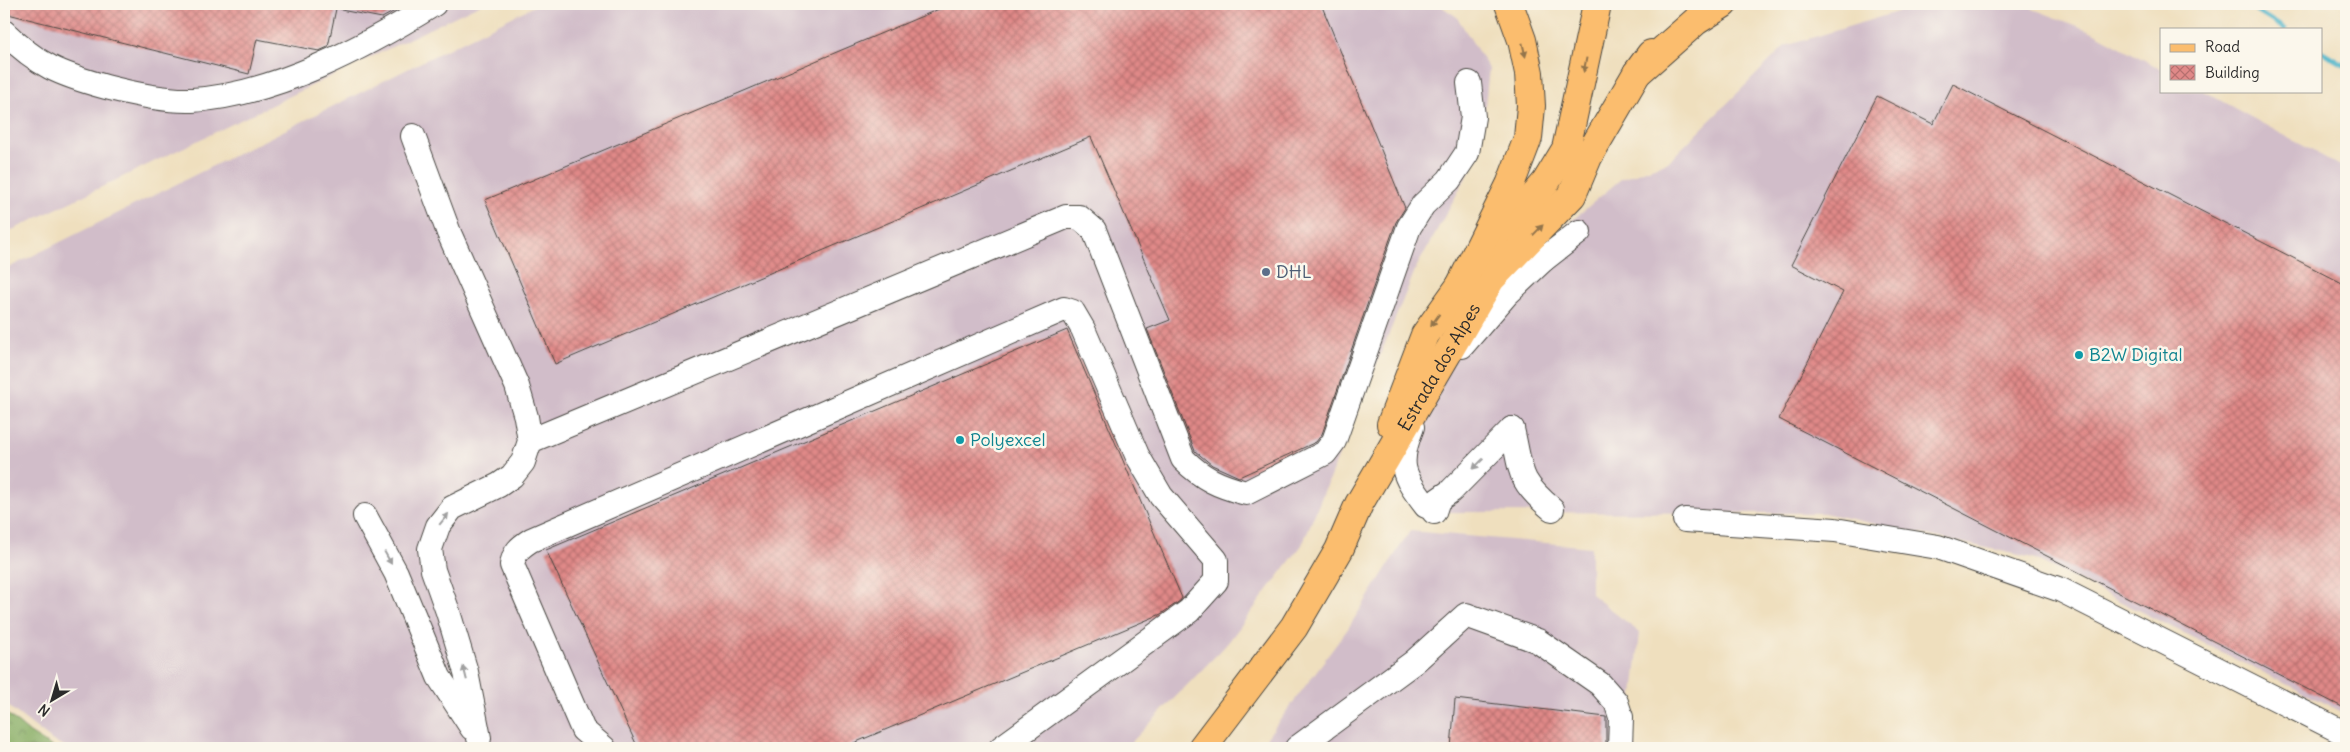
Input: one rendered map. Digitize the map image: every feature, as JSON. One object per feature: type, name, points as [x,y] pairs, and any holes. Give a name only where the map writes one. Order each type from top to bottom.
[{"type":"main road","points":[[1460,286],[1510,186],[1528,138],[1531,106],[1529,73],[1522,40],[1509,4]]},
{"type":"main road","name":"Estrada dos Alpes","points":[[1202,748],[1294,627],[1339,550],[1359,504],[1491,279],[1572,195],[1588,157],[1637,73],[1660,41],[1698,4]]},
{"type":"main road","points":[[1637,73],[1696,21],[1723,4]]},
{"type":"main road","points":[[1359,504],[1425,335],[1460,286],[1558,165],[1572,130],[1596,10]]},
{"type":"lane","points":[[4,32],[40,63],[66,75],[130,93],[190,100],[219,97],[261,86],[323,64],[369,42],[434,4]]},
{"type":"lane","points":[[530,441],[1066,217],[1079,217],[1094,230],[1183,459],[1196,472],[1218,485],[1246,494],[1325,453],[1334,441],[1409,227],[1423,205],[1449,180],[1467,153],[1473,117],[1469,83]]},
{"type":"lane","points":[[413,136],[449,233],[517,386],[526,417],[530,441],[523,462],[512,476],[499,485],[452,508],[438,526],[430,549],[433,570],[466,672],[481,743]]},
{"type":"lane","points":[[1552,509],[1534,494],[1524,481],[1512,429],[1451,491],[1438,500],[1430,509],[1412,488],[1404,470],[1402,455],[1432,388],[1457,353],[1507,294],[1578,232]]},
{"type":"lane","points":[[1491,279],[1528,262],[1544,260]]},
{"type":"lane","points":[[604,748],[584,730],[512,565],[513,556],[519,548],[531,540],[1064,309],[1073,312],[1083,329],[1137,455],[1160,496],[1216,560],[1216,581],[1189,611],[1001,748]]},
{"type":"lane","points":[[365,516],[396,573],[440,678],[481,743]]},
{"type":"lane","points":[[1685,520],[1835,530],[1938,547],[2061,590],[2346,734]]},
{"type":"lane","points":[[1297,748],[1414,662],[1466,615],[1538,641],[1600,684],[1616,702],[1622,717],[1620,748]]},
{"type":"shaded area","points":[[4,4],[481,4],[4,234]]},
{"type":"shaded area","points":[[538,4],[1438,4],[1457,17],[1489,69],[1480,152],[1416,268],[1302,545],[1227,644],[1126,748],[69,748],[53,741],[4,703],[4,270]]},
{"type":"shaded area","points":[[1923,4],[2020,4],[2091,31],[2160,68],[2160,92],[2205,92],[2346,169],[2346,714],[2033,558],[1824,513],[1434,512],[1399,487],[1432,373],[1490,290],[1621,179],[1668,162],[1785,46]]},
{"type":"shaded area","points":[[1410,531],[1591,547],[1591,594],[1640,633],[1627,748],[1259,748],[1347,630]]},
{"type":"green space","points":[[4,711],[30,733],[54,748],[4,748]]},
{"type":"building","points":[[4,4],[337,4],[328,47],[319,51],[257,39],[249,74],[4,13]]},
{"type":"building","points":[[342,4],[403,4],[402,7],[382,18],[341,10]]},
{"type":"building","points":[[951,4],[1321,4],[1405,208],[1396,222],[1322,434],[1316,442],[1239,477],[1212,465],[1195,451],[1147,329],[1170,320],[1091,137],[555,364],[485,200]]},
{"type":"building","name":"B2W Digital","points":[[1953,84],[2346,285],[2346,709],[1779,419],[1843,292],[1791,265],[1877,96],[1933,124]]},
{"type":"building","name":"Polyexcel","points":[[1067,330],[1182,598],[1180,601],[1161,614],[842,748],[638,748],[546,550]]},
{"type":"building","points":[[1455,699],[1606,717],[1606,748],[1451,748]]},
{"type":"waterway","points":[[2245,4],[2283,28]]},
{"type":"waterway","points":[[2322,52],[2346,66]]},
{"type":"place","name":"DHL","points":[[1266,272]]},
{"type":"place","name":"B2W Digital","points":[[2079,355]]},
{"type":"place","name":"Polyexcel","points":[[960,440]]}]
